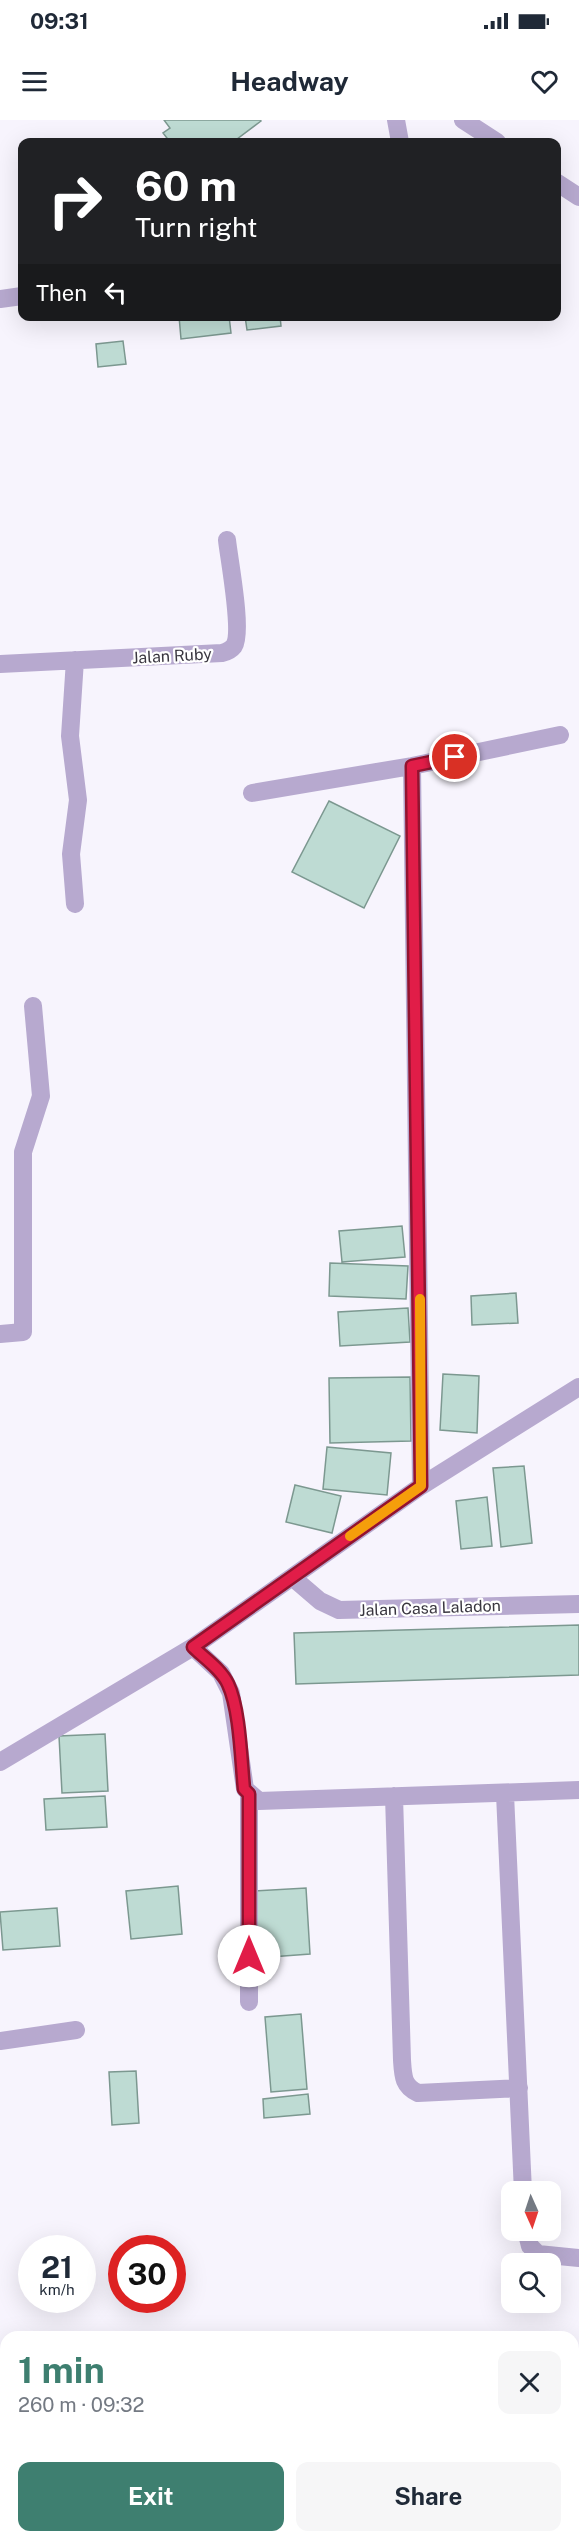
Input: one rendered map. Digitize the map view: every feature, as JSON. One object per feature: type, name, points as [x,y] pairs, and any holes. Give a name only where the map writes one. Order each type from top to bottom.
[{"type":"street","points":[[396,120],[399,138]]},
{"type":"street","points":[[463,120],[491,138]]},
{"type":"street","points":[[561,185],[579,197]]},
{"type":"street","points":[[0,299],[18,297]]},
{"type":"street","name":"Jalan Ruby","points":[[0,664],[229,651],[235,645],[237,624],[227,540]]},
{"type":"street","points":[[75,660],[70,736],[78,800],[71,854],[75,904]]},
{"type":"street","points":[[252,794],[412,766],[560,735]]},
{"type":"street","points":[[412,766],[421,1486]]},
{"type":"street","points":[[0,1334],[24,1332],[23,1152],[41,1096],[33,1006]]},
{"type":"street","points":[[0,1762],[193,1647],[421,1486],[579,1387]]},
{"type":"street","name":"Jalan Casa Laladon","points":[[292,1577],[320,1601],[339,1610],[579,1604]]},
{"type":"street","points":[[193,1647],[227,1682],[234,1704],[244,1789],[259,1801],[579,1790]]},
{"type":"street","points":[[249,1794],[249,2002]]},
{"type":"street","points":[[505,1794],[523,2181]]},
{"type":"street","points":[[394,1796],[402,2060],[405,2084],[418,2093],[519,2088]]},
{"type":"street","points":[[0,2041],[76,2030]]},
{"type":"street","points":[[529,2241],[530,2246],[538,2254],[579,2258]]},
{"type":"building","points":[[164,120],[261,121],[238,138],[167,138],[163,133],[170,128]]},
{"type":"building","points":[[179,321],[230,321],[231,333],[181,339]]},
{"type":"building","points":[[246,321],[280,321],[281,326],[247,330]]},
{"type":"building","points":[[123,341],[126,364],[98,367],[96,344]]},
{"type":"building","points":[[329,801],[400,836],[364,908],[292,872]]},
{"type":"building","points":[[402,1226],[405,1257],[342,1262],[339,1231]]},
{"type":"building","points":[[330,1263],[408,1266],[406,1299],[329,1296]]},
{"type":"building","points":[[516,1293],[518,1323],[472,1325],[471,1296]]},
{"type":"building","points":[[408,1308],[410,1342],[340,1346],[338,1312]]},
{"type":"building","points":[[443,1374],[479,1376],[477,1433],[440,1430]]},
{"type":"building","points":[[410,1377],[411,1441],[330,1443],[329,1378]]},
{"type":"building","points":[[327,1447],[391,1453],[387,1495],[323,1489]]},
{"type":"building","points":[[524,1466],[532,1543],[501,1547],[493,1468]]},
{"type":"building","points":[[295,1485],[341,1496],[332,1533],[286,1522]]},
{"type":"building","points":[[487,1497],[492,1546],[461,1549],[456,1501]]},
{"type":"building","points":[[579,1625],[579,1675],[296,1684],[294,1633]]},
{"type":"building","points":[[105,1734],[108,1791],[62,1793],[59,1736]]},
{"type":"building","points":[[105,1796],[107,1827],[46,1830],[44,1799]]},
{"type":"building","points":[[178,1886],[182,1934],[131,1939],[126,1891]]},
{"type":"building","points":[[306,1888],[310,1954],[257,1958],[253,1891]]},
{"type":"building","points":[[57,1908],[60,1946],[3,1950],[0,1912]]},
{"type":"building","points":[[301,2014],[307,2089],[271,2092],[265,2017]]},
{"type":"building","points":[[136,2071],[139,2123],[112,2125],[109,2072]]},
{"type":"building","points":[[308,2094],[310,2114],[264,2118],[263,2099]]},
{"type":"slow traffic","points":[[350,1536],[421,1486],[420,1299]]},
{"type":"route","points":[[249,1956],[249,1794],[244,1789],[234,1704],[227,1682],[221,1673],[193,1647],[421,1486],[412,766],[455,757]]}]
